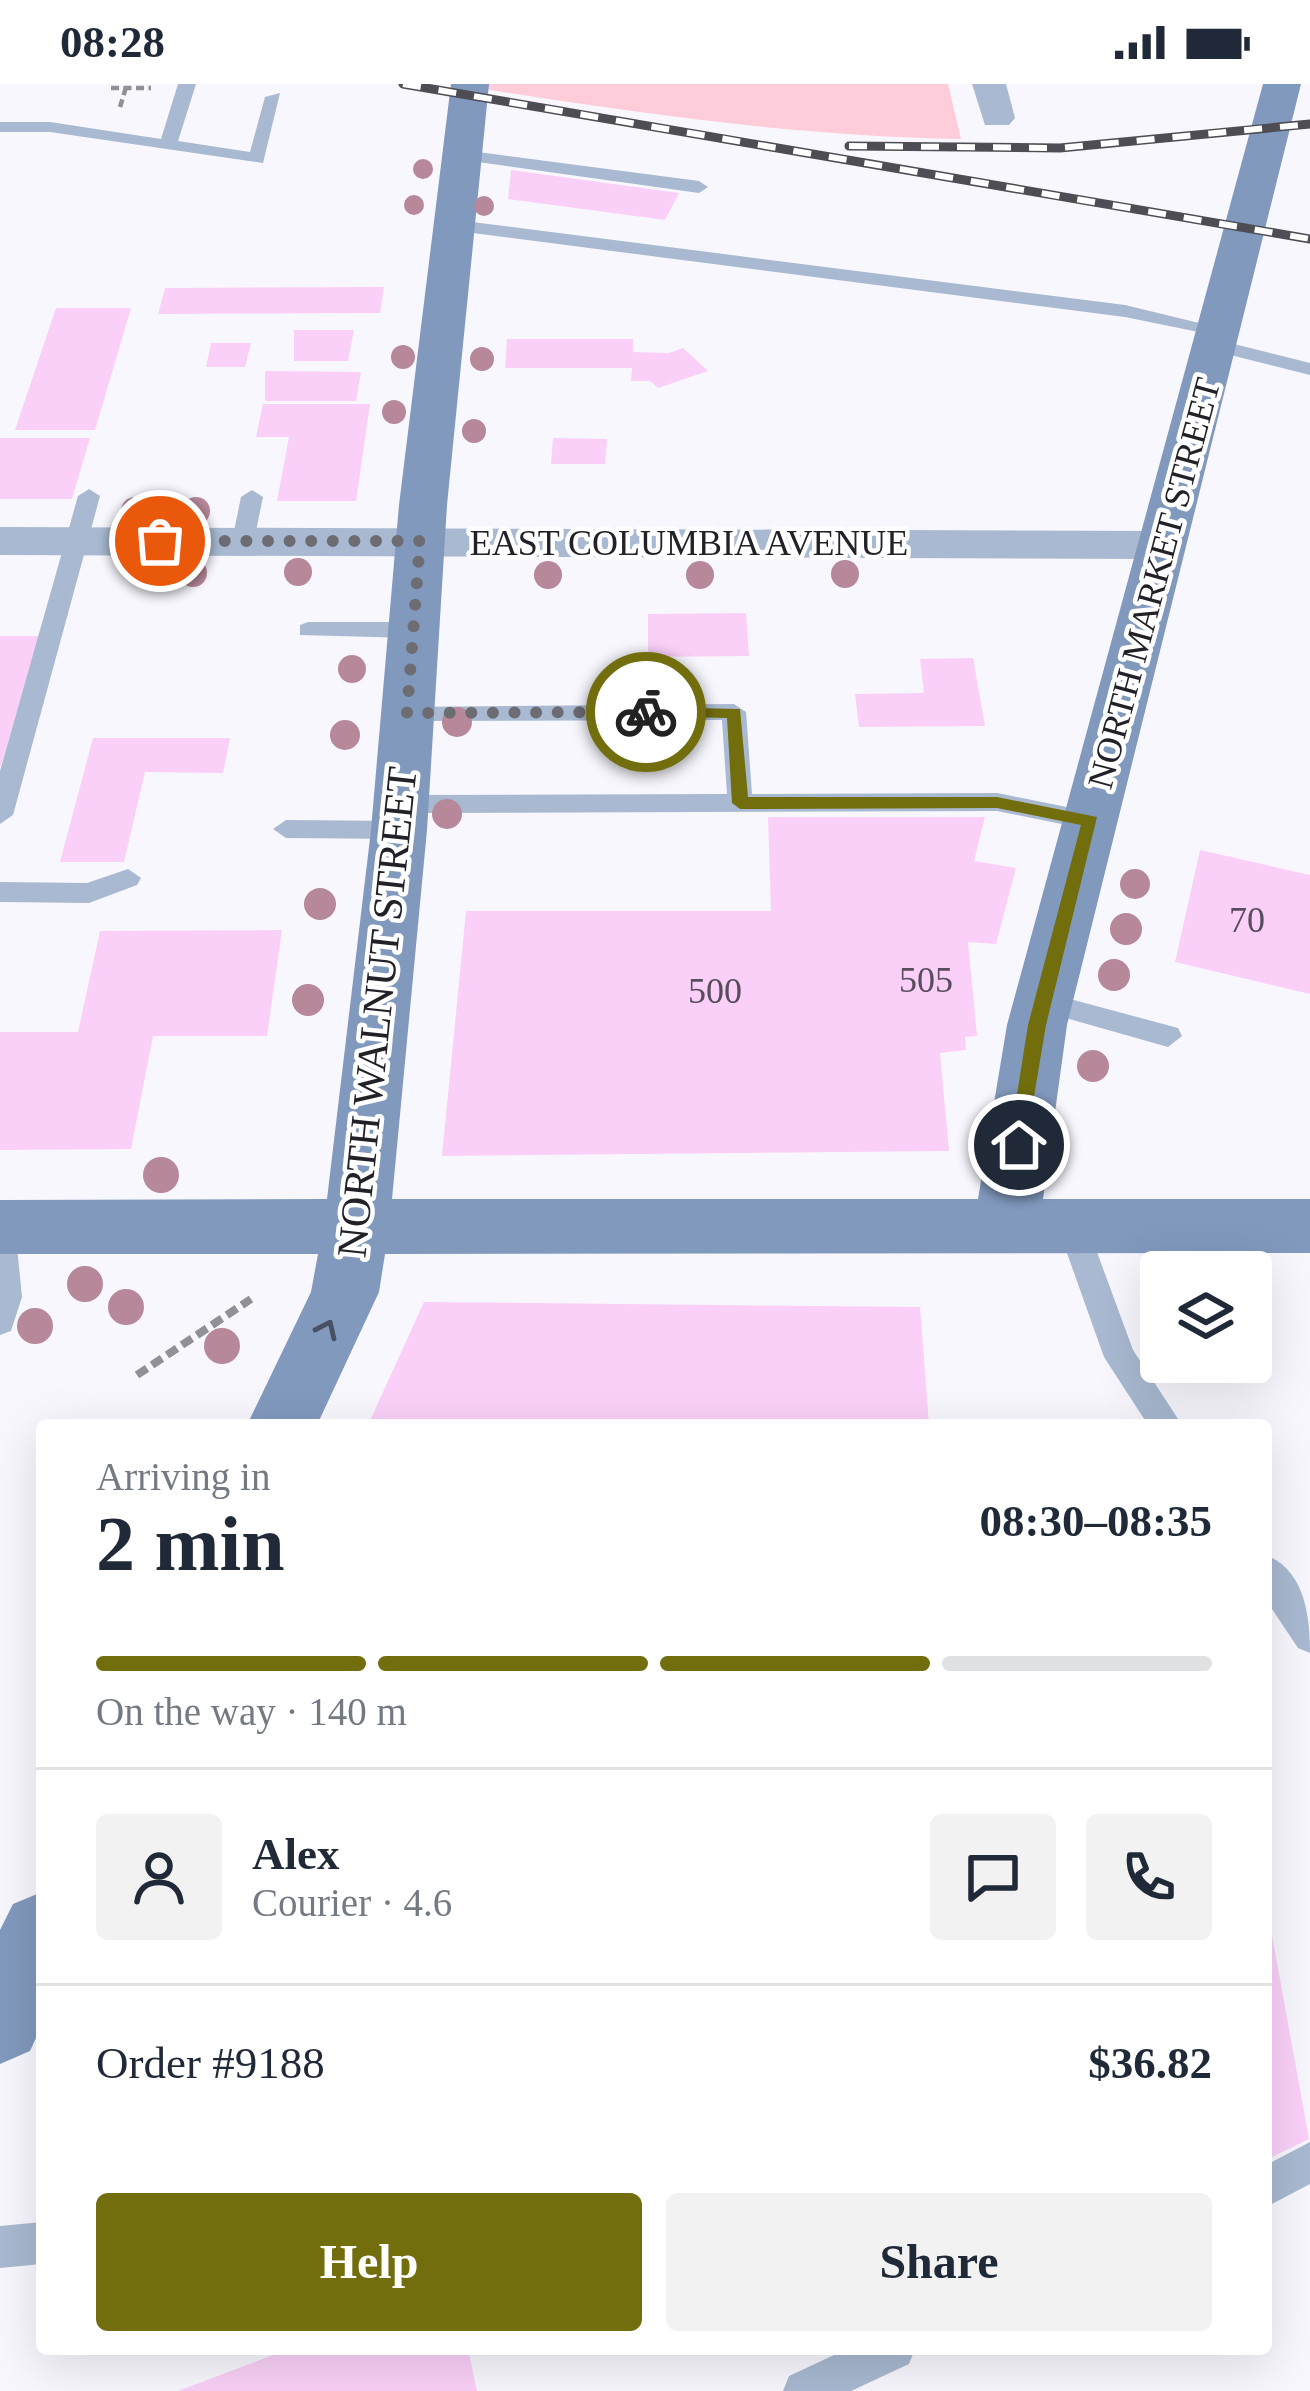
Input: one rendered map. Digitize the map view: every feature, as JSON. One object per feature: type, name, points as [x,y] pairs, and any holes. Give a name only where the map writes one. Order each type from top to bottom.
[{"type":"street","name":"NORTH WALNUT STREET","points":[[285,1419],[345,1292],[356,1228],[399,817],[420,541],[470,84]]},
{"type":"street","name":"NORTH MARKET STREET","points":[[1006,1225],[1044,1002],[1282,84]]},
{"type":"street","name":"EAST COLUMBIA AVENUE","points":[[0,541],[76,541],[247,519],[420,541],[1162,545]]},
{"type":"street","points":[[0,1227],[1310,1226]]},
{"type":"lane","points":[[168,145],[187,84]]},
{"type":"lane","points":[[0,127],[50,127],[257,159],[274,97]]},
{"type":"lane","points":[[463,154],[699,188]]},
{"type":"lane","points":[[456,226],[1125,311],[1310,368]]},
{"type":"lane","points":[[0,815],[89,496]]},
{"type":"lane","points":[[308,630],[413,630]]},
{"type":"lane","points":[[407,713],[734,712],[740,803]]},
{"type":"lane","points":[[286,829],[399,817],[740,803],[997,802],[1091,821]]},
{"type":"lane","points":[[0,892],[89,893],[128,878]]},
{"type":"lane","points":[[1044,1002],[1168,1036]]},
{"type":"lane","points":[[1072,1225],[1120,1357],[1162,1419]]},
{"type":"lane","points":[[0,1227],[7,1297],[0,1322]]},
{"type":"lane","points":[[1272,1580],[1310,1636]]},
{"type":"lane","points":[[1272,2184],[1310,2162]]},
{"type":"lane","points":[[0,2247],[36,2244]]},
{"type":"lane","points":[[804,2391],[880,2355]]},
{"type":"path","points":[[137,1375],[251,1299]]},
{"type":"shaded area","points":[[452,84],[948,84],[961,139],[769,127]]},
{"type":"building","points":[[511,170],[679,193],[665,220],[508,199]]},
{"type":"building","points":[[384,287],[380,313],[158,314],[165,288]]},
{"type":"building","points":[[56,308],[131,308],[95,430],[15,430]]},
{"type":"building","points":[[294,330],[354,330],[348,361],[294,361]]},
{"type":"building","points":[[507,339],[633,339],[633,352],[669,353],[683,348],[708,371],[658,388],[650,381],[631,381],[632,368],[505,368]]},
{"type":"building","points":[[211,343],[251,343],[245,367],[206,367]]},
{"type":"building","points":[[265,371],[361,372],[356,401],[265,401]]},
{"type":"building","points":[[263,404],[370,404],[356,501],[277,501],[289,437],[256,437]]},
{"type":"building","points":[[0,438],[90,438],[72,499],[0,499]]},
{"type":"building","points":[[553,438],[607,439],[605,464],[551,464]]},
{"type":"building","points":[[746,613],[749,656],[648,657],[648,614]]},
{"type":"building","points":[[0,636],[39,636],[1,766],[0,766]]},
{"type":"building","points":[[973,658],[985,726],[859,727],[855,694],[924,693],[920,659]]},
{"type":"building","points":[[93,738],[230,738],[223,773],[145,772],[124,862],[60,862]]},
{"type":"building","points":[[768,817],[985,817],[974,861],[1016,868],[996,944],[968,942],[977,1036],[965,1037],[966,1050],[940,1053],[949,1151],[442,1156],[466,911],[771,911]]},
{"type":"building","points":[[1200,850],[1310,875],[1310,994],[1175,962]]},
{"type":"building","points":[[282,930],[267,1036],[153,1036],[131,1149],[0,1150],[0,1032],[78,1032],[100,931]]},
{"type":"building","points":[[424,1302],[920,1307],[929,1419],[371,1419]]},
{"type":"building","points":[[1272,1935],[1309,2139],[1272,2157]]},
{"type":"building","points":[[273,2355],[469,2355],[477,2391],[178,2391]]},
{"type":"railway","points":[[403,84],[1310,239]]},
{"type":"railway","points":[[849,146],[1060,148],[1310,124]]},
{"type":"way so far","points":[[160,541],[420,541],[407,713],[646,712]]},
{"type":"route","points":[[646,712],[734,712],[740,803],[997,802],[1091,821],[1037,1025],[1019,1145]]}]
